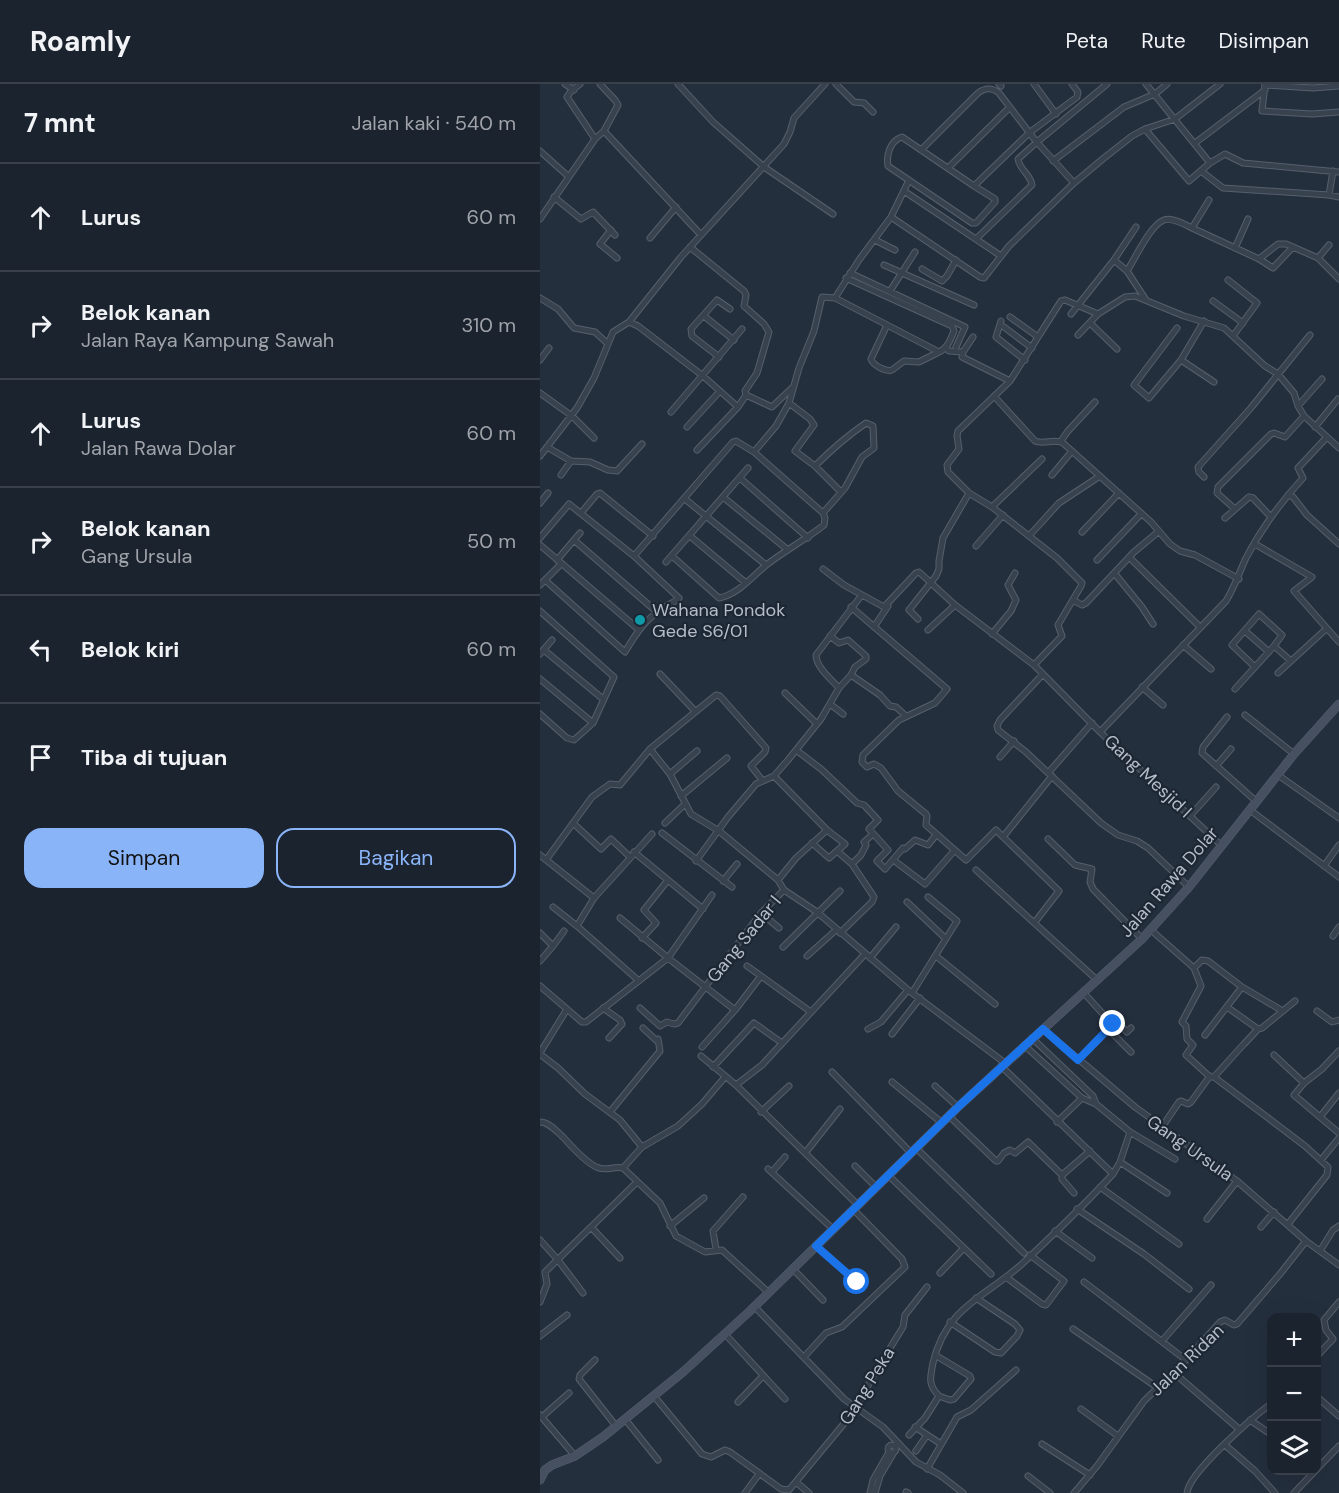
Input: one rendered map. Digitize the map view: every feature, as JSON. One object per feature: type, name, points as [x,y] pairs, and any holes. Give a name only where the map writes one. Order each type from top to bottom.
[{"type":"street","points":[[565,84],[574,90]]},
{"type":"street","points":[[580,84],[567,97],[595,139]]},
{"type":"street","points":[[540,219],[595,139],[604,132],[618,105],[600,84]]},
{"type":"street","points":[[678,84],[713,122],[764,167],[833,214]]},
{"type":"street","points":[[540,455],[572,416],[594,378],[613,332],[629,322],[690,247],[784,144],[794,118],[825,84]]},
{"type":"street","points":[[836,84],[854,102],[864,103],[873,112]]},
{"type":"street","points":[[1034,84],[1056,114]]},
{"type":"street","points":[[976,239],[1032,185],[1032,181],[1018,162],[1033,138],[1077,96],[1078,92],[1072,84]]},
{"type":"street","points":[[974,186],[1033,138],[1107,84]]},
{"type":"street","points":[[1146,84],[1210,163]]},
{"type":"street","points":[[1053,161],[1124,106],[1155,94],[1167,84]]},
{"type":"street","points":[[891,217],[984,278],[1010,246],[1074,183],[1132,136],[1175,119],[1220,84]]},
{"type":"street","points":[[1195,143],[1265,86],[1305,88],[1339,86]]},
{"type":"street","points":[[1265,86],[1262,111],[1312,114],[1339,112]]},
{"type":"street","points":[[921,150],[981,91],[1000,87],[1010,107],[1033,138],[1074,183]]},
{"type":"street","points":[[948,168],[1010,107]]},
{"type":"street","points":[[1145,129],[1189,181],[1210,163],[1225,154],[1243,163],[1336,171],[1329,195]]},
{"type":"street","points":[[604,132],[701,235]]},
{"type":"street","points":[[900,137],[948,168],[995,199],[995,202],[976,223],[972,223],[888,166],[889,148],[900,137]]},
{"type":"street","points":[[540,151],[570,177]]},
{"type":"street","points":[[1202,171],[1223,188],[1339,197]]},
{"type":"street","points":[[830,297],[891,217],[909,180]]},
{"type":"street","points":[[904,190],[1001,256]]},
{"type":"street","points":[[554,197],[581,219],[593,212],[613,232],[600,244],[616,258]]},
{"type":"street","points":[[1192,228],[1209,200]]},
{"type":"street","points":[[650,238],[676,207]]},
{"type":"street","points":[[1234,248],[1248,219]]},
{"type":"street","points":[[1127,271],[1148,237],[1164,220],[1171,220],[1192,228],[1259,259],[1273,268],[1293,247]]},
{"type":"street","points":[[1071,314],[1114,260],[1136,227]]},
{"type":"street","points":[[875,240],[895,250]]},
{"type":"street","points":[[1259,259],[1278,244],[1293,247],[1318,258],[1339,279]]},
{"type":"street","points":[[1318,258],[1329,245]]},
{"type":"street","points":[[690,247],[744,291],[746,295],[744,306],[768,329],[757,373],[745,391],[746,395],[738,407],[697,450]]},
{"type":"street","points":[[890,291],[915,252]]},
{"type":"street","points":[[922,269],[942,281],[956,260]]},
{"type":"street","points":[[1114,260],[1127,271],[1146,300]]},
{"type":"street","points":[[884,265],[974,304]]},
{"type":"street","points":[[848,276],[890,291],[965,327],[956,347]]},
{"type":"street","points":[[848,276],[952,326],[954,331],[946,348],[919,362],[904,361],[892,370],[884,369],[873,363],[871,359],[887,325]]},
{"type":"street","points":[[1228,280],[1257,301],[1233,336]]},
{"type":"street","points":[[1078,334],[1098,314],[1125,297],[1135,296],[1184,316],[1224,328],[1265,366],[1278,374],[1294,393],[1304,416],[1338,446]]},
{"type":"street","points":[[754,452],[776,426],[789,403],[799,368],[814,331],[821,298],[830,297],[939,352]]},
{"type":"street","points":[[540,298],[558,309],[574,328],[595,332],[608,344]]},
{"type":"street","points":[[718,357],[691,333],[691,330],[717,300],[730,309]]},
{"type":"street","points":[[1034,665],[1062,636],[1058,625],[1082,583],[1057,558],[1003,515],[969,493],[948,472],[947,465],[959,449],[958,431],[1010,381],[1061,301],[1065,300],[1098,314]]},
{"type":"street","points":[[1213,301],[1243,323]]},
{"type":"street","points":[[704,316],[734,340]]},
{"type":"street","points":[[1010,317],[1038,336]]},
{"type":"street","points":[[1177,328],[1134,385],[1149,398],[1181,360],[1204,321]]},
{"type":"street","points":[[629,322],[638,326],[703,376],[738,407]]},
{"type":"street","points":[[1090,323],[1117,349]]},
{"type":"street","points":[[1025,360],[996,337],[1003,324],[1032,348]]},
{"type":"street","points":[[671,412],[742,329]]},
{"type":"street","points":[[1204,477],[1198,467],[1250,409],[1310,335]]},
{"type":"street","points":[[973,338],[962,357],[1010,381]]},
{"type":"street","points":[[540,360],[549,348]]},
{"type":"street","points":[[946,348],[949,351],[963,352]]},
{"type":"street","points":[[1181,360],[1214,382]]},
{"type":"street","points":[[1298,406],[1322,379]]},
{"type":"street","points":[[746,395],[772,407],[794,386]]},
{"type":"street","points":[[687,427],[720,391]]},
{"type":"street","points":[[540,393],[572,416],[594,438]]},
{"type":"street","points":[[994,396],[1035,441],[1061,441],[1141,514],[1170,544],[1239,579]]},
{"type":"street","points":[[1315,428],[1338,399]]},
{"type":"street","points":[[1061,441],[1095,402]]},
{"type":"street","points":[[789,403],[810,419],[814,425],[789,456]]},
{"type":"street","points":[[1235,509],[1217,493],[1218,487],[1271,434],[1285,437],[1304,416]]},
{"type":"street","points":[[815,466],[845,437],[867,423],[873,426],[874,448],[862,457],[841,492],[823,513]]},
{"type":"street","points":[[1100,732],[1226,601],[1239,579],[1243,565],[1271,517],[1303,478],[1298,468],[1327,438]]},
{"type":"street","points":[[634,556],[733,442],[740,442],[754,452],[823,513],[825,518],[824,525],[808,538],[766,565],[730,595],[717,598],[672,556]]},
{"type":"street","points":[[547,447],[571,461],[596,464],[608,470],[617,471],[642,444]]},
{"type":"street","points":[[795,450],[841,492]]},
{"type":"street","points":[[1052,475],[1072,451]]},
{"type":"street","points":[[992,507],[1042,459]]},
{"type":"street","points":[[561,475],[571,461]]},
{"type":"street","points":[[666,562],[748,468]]},
{"type":"street","points":[[1029,536],[1059,503],[1100,476]]},
{"type":"street","points":[[740,478],[808,538]]},
{"type":"street","points":[[540,503],[548,493]]},
{"type":"street","points":[[581,513],[600,493],[653,536]]},
{"type":"street","points":[[918,619],[909,610],[936,576],[943,538],[969,493]]},
{"type":"street","points":[[1082,532],[1119,494]]},
{"type":"street","points":[[1288,495],[1293,497],[1307,515],[1339,544]]},
{"type":"street","points":[[723,497],[788,550]]},
{"type":"street","points":[[1225,518],[1250,497],[1271,517]]},
{"type":"street","points":[[685,499],[766,565]]},
{"type":"street","points":[[540,538],[569,504],[678,595],[677,600],[657,612],[638,629],[625,652],[542,583],[580,533]]},
{"type":"street","points":[[1097,560],[1141,514]]},
{"type":"street","points":[[976,546],[1003,515]]},
{"type":"street","points":[[1073,600],[1082,605],[1086,603],[1129,557],[1158,532]]},
{"type":"street","points":[[690,536],[746,583]]},
{"type":"street","points":[[574,540],[657,612]]},
{"type":"street","points":[[1255,544],[1312,578],[1294,591],[1339,642]]},
{"type":"street","points":[[540,545],[638,629]]},
{"type":"street","points":[[1129,557],[1200,627]]},
{"type":"street","points":[[823,570],[880,607],[888,606]]},
{"type":"street","points":[[874,627],[888,606],[916,573],[920,572],[930,581]]},
{"type":"street","points":[[992,634],[1011,611],[1016,600],[1008,585],[1015,573]]},
{"type":"street","points":[[1115,574],[1153,624]]},
{"type":"street","name":"Gang Mesjid I","points":[[930,581],[955,605],[1034,665],[1100,732],[1222,846]]},
{"type":"street","points":[[839,688],[815,658],[861,596]]},
{"type":"street","points":[[928,630],[955,605]]},
{"type":"street","points":[[851,607],[947,689],[935,703],[899,720],[863,755],[861,761],[867,767],[874,764],[881,768],[898,791],[926,814],[926,825],[966,860],[996,830],[1059,891],[1035,922]]},
{"type":"street","points":[[540,714],[570,740],[573,740],[592,723],[614,677],[541,613]]},
{"type":"street","points":[[1235,689],[1269,652],[1282,634],[1261,614],[1232,645],[1255,667]]},
{"type":"street","points":[[1278,673],[1326,629]]},
{"type":"street","points":[[1245,631],[1269,652]]},
{"type":"street","points":[[696,861],[728,817],[756,784],[774,776],[796,750],[817,724],[855,667],[866,659],[866,656],[848,640],[839,642],[830,636]]},
{"type":"street","points":[[552,640],[542,652],[603,699]]},
{"type":"street","points":[[1183,645],[1211,669]]},
{"type":"street","points":[[1274,646],[1291,661]]},
{"type":"street","points":[[660,674],[695,711]]},
{"type":"street","points":[[1043,674],[998,723],[998,730],[1014,741],[1110,830],[1148,848],[1189,887]]},
{"type":"street","points":[[851,675],[906,716]]},
{"type":"street","points":[[540,679],[592,723]]},
{"type":"street","points":[[1142,687],[1163,705]]},
{"type":"street","points":[[785,693],[817,724]]},
{"type":"street","points":[[546,860],[592,797],[610,784],[620,785],[650,750],[716,695],[720,696],[766,748],[751,766],[763,781]]},
{"type":"street","points":[[830,704],[843,714]]},
{"type":"street","name":"Jalan Rawa Dolar","points":[[540,1480],[545,1470],[575,1456],[654,1396],[724,1334],[958,1107],[1142,939],[1189,887],[1294,754],[1339,704]]},
{"type":"street","points":[[1245,715],[1294,754]]},
{"type":"street","points":[[1227,717],[1202,750],[1204,756],[1257,802]]},
{"type":"street","points":[[1003,837],[1092,723]]},
{"type":"street","points":[[1000,757],[1014,741]]},
{"type":"street","points":[[1216,766],[1231,749]]},
{"type":"street","points":[[650,750],[670,774],[691,814],[719,831],[778,880],[784,890]]},
{"type":"street","points":[[796,750],[828,775],[857,803],[864,805],[878,820],[869,830],[888,850],[877,861],[885,869],[903,848],[905,849],[915,840],[928,845],[936,835]]},
{"type":"street","points":[[670,774],[697,751]]},
{"type":"street","points":[[681,796],[727,758]]},
{"type":"street","points":[[1278,774],[1339,818]]},
{"type":"street","points":[[774,776],[827,830],[844,844],[829,858],[812,843]]},
{"type":"street","points":[[1190,816],[1216,787]]},
{"type":"street","points":[[665,823],[685,804]]},
{"type":"street","points":[[1250,810],[1339,877]]},
{"type":"street","points":[[573,823],[601,849],[611,839],[668,880],[703,909]]},
{"type":"street","points":[[778,880],[796,858],[827,830]]},
{"type":"street","points":[[662,833],[732,887]]},
{"type":"street","points":[[577,926],[594,898],[652,834]]},
{"type":"street","points":[[852,864],[861,855],[866,845],[864,842],[873,834]]},
{"type":"street","points":[[1048,839],[1075,864],[1092,869],[1090,882],[1093,889],[1142,939]]},
{"type":"street","points":[[1324,866],[1339,845]]},
{"type":"street","points":[[807,956],[874,899],[852,864],[837,851]]},
{"type":"street","points":[[896,862],[925,884],[954,851]]},
{"type":"street","points":[[540,855],[594,898]]},
{"type":"street","points":[[723,881],[737,864]]},
{"type":"street","points":[[976,870],[1097,980]]},
{"type":"street","points":[[642,938],[656,923],[644,910],[668,880]]},
{"type":"street","name":"Gang Sadar I","points":[[620,918],[706,988],[761,913],[784,890],[817,912],[910,991],[1003,1065],[1057,1122],[1113,1174]]},
{"type":"street","points":[[783,947],[840,891]]},
{"type":"street","points":[[540,986],[586,1022],[668,958],[712,895]]},
{"type":"street","points":[[868,1029],[881,1022],[910,991],[936,956],[955,924],[956,918],[941,909],[928,897]]},
{"type":"street","points":[[907,902],[945,938]]},
{"type":"street","points":[[553,907],[639,981]]},
{"type":"street","points":[[761,913],[779,928]]},
{"type":"street","points":[[736,1085],[762,1065],[896,927]]},
{"type":"street","points":[[1333,936],[1339,927]]},
{"type":"street","points":[[1151,930],[1194,968],[1201,986],[1182,1022],[1186,1026],[1186,1039],[1193,1045],[1186,1055],[1328,1167],[1327,1174],[1288,1224]]},
{"type":"street","points":[[540,961],[564,931]]},
{"type":"street","points":[[540,933],[554,946]]},
{"type":"street","points":[[936,956],[995,1004]]},
{"type":"street","points":[[1194,968],[1202,960],[1208,961],[1242,987],[1281,1010]]},
{"type":"street","points":[[747,966],[811,1012]]},
{"type":"street","points":[[702,1047],[761,976]]},
{"type":"street","points":[[1205,1035],[1242,987]]},
{"type":"street","points":[[640,1008],[660,1026],[669,1022],[677,1024],[706,988],[735,1010]]},
{"type":"street","points":[[1078,1060],[1113,1024],[1083,992]]},
{"type":"street","points":[[892,1034],[920,998]]},
{"type":"street","points":[[1162,1127],[1179,1102],[1188,1104],[1191,1102],[1258,1029],[1295,1001]]},
{"type":"street","points":[[1227,1007],[1258,1029]]},
{"type":"street","points":[[603,1008],[622,1024],[609,1038]]},
{"type":"street","points":[[567,1009],[540,1054],[585,1094],[626,1125],[642,1147]]},
{"type":"street","points":[[1317,1011],[1332,1022],[1339,1020]]},
{"type":"street","points":[[1109,1021],[1113,1017],[1126,1032],[1131,1028]]},
{"type":"street","points":[[713,1067],[754,1023],[782,1043]]},
{"type":"street","points":[[610,1112],[660,1051],[657,1040],[643,1028]]},
{"type":"street","name":"Gang Ursula","points":[[1043,1029],[1134,1107],[1237,1180],[1306,1241],[1339,1265]]},
{"type":"street","points":[[1109,1030],[1131,1052]]},
{"type":"street","points":[[1032,1038],[1093,1096],[1095,1104]]},
{"type":"street","points":[[1024,1045],[1082,1098],[1095,1104],[1130,1132],[1175,1159]]},
{"type":"street","points":[[1339,1051],[1294,1093],[1339,1133]]},
{"type":"street","points":[[1274,1055],[1304,1083]]},
{"type":"street","points":[[701,1056],[736,1085],[761,1112],[806,1152],[905,1264],[842,1327],[826,1333],[804,1357]]},
{"type":"street","points":[[832,1072],[913,1151],[1027,1254],[1064,1281],[1047,1305],[1042,1304],[1006,1277]]},
{"type":"street","points":[[623,1168],[642,1147],[678,1126],[702,1104],[725,1077]]},
{"type":"street","points":[[892,1082],[942,1123]]},
{"type":"street","points":[[761,1112],[789,1086]]},
{"type":"street","points":[[935,1086],[958,1107]]},
{"type":"street","points":[[1320,1117],[1339,1093]]},
{"type":"street","points":[[1057,1122],[1082,1098]]},
{"type":"street","points":[[806,1152],[840,1109]]},
{"type":"street","points":[[949,1116],[996,1161],[1004,1152],[1010,1150],[1015,1153],[1027,1142],[1062,1175],[1062,1179],[1074,1193]]},
{"type":"street","points":[[540,1122],[546,1123],[555,1130],[594,1166],[602,1169],[623,1168],[651,1192],[660,1203],[676,1236],[705,1252],[722,1250],[768,1292]]},
{"type":"street","points":[[935,1355],[970,1376],[971,1379],[954,1399],[939,1396],[930,1382],[935,1355],[950,1322],[976,1298],[1006,1277],[1027,1254],[1101,1187],[1120,1162],[1130,1132]]},
{"type":"street","points":[[1321,1160],[1339,1138]]},
{"type":"street","points":[[1062,1175],[1090,1151]]},
{"type":"street","points":[[785,1157],[770,1171],[833,1229]]},
{"type":"street","points":[[1120,1162],[1167,1193]]},
{"type":"street","points":[[855,1166],[876,1187]]},
{"type":"street","points":[[888,1175],[991,1274]]},
{"type":"street","points":[[1207,1219],[1237,1180]]},
{"type":"street","points":[[540,1302],[547,1284],[545,1272],[637,1182]]},
{"type":"street","points":[[1101,1187],[1179,1244]]},
{"type":"street","points":[[716,1249],[713,1231],[743,1197]]},
{"type":"street","points":[[670,1226],[704,1198]]},
{"type":"street","points":[[1077,1209],[1144,1254],[1189,1289]]},
{"type":"street","points":[[1261,1227],[1274,1212]]},
{"type":"street","points":[[1320,1251],[1333,1230],[1339,1226]]},
{"type":"street","points":[[591,1227],[620,1257]]},
{"type":"street","points":[[1055,1231],[1092,1258]]},
{"type":"street","points":[[540,1240],[583,1293]]},
{"type":"street","name":"Jalan Ridan","points":[[1074,1493],[1090,1475],[1144,1401],[1186,1360],[1220,1322],[1225,1320],[1234,1325],[1237,1324],[1306,1241]]},
{"type":"street","points":[[816,1246],[857,1282]]},
{"type":"street","points":[[940,1273],[963,1249]]},
{"type":"street","points":[[793,1269],[824,1300]]},
{"type":"street","points":[[1084,1282],[1186,1360]]},
{"type":"street","points":[[1162,1341],[1212,1285]]},
{"type":"street","name":"Gang Peka","points":[[796,1482],[856,1409],[903,1327],[905,1314],[927,1287]]},
{"type":"street","points":[[950,1322],[995,1352],[1001,1353],[1020,1330],[1015,1324],[976,1298]]},
{"type":"street","points":[[1333,1339],[1326,1330],[1324,1320],[1339,1302]]},
{"type":"street","points":[[754,1306],[856,1409],[883,1427],[897,1445],[916,1462],[963,1493]]},
{"type":"street","points":[[540,1336],[567,1315]]},
{"type":"street","points":[[1073,1329],[1158,1388]]},
{"type":"street","points":[[724,1334],[784,1399]]},
{"type":"street","points":[[1321,1352],[1339,1334]]},
{"type":"street","points":[[595,1360],[580,1375],[579,1379],[616,1426]]},
{"type":"street","points":[[927,1469],[957,1417],[971,1410],[1016,1370]]},
{"type":"street","points":[[1173,1372],[1239,1429]]},
{"type":"street","points":[[738,1402],[763,1376]]},
{"type":"street","points":[[569,1393],[541,1416],[575,1456]]},
{"type":"street","points":[[654,1396],[702,1454],[711,1457],[725,1450],[785,1491],[791,1489],[796,1482],[809,1493]]},
{"type":"street","points":[[909,1435],[925,1418],[939,1396]]},
{"type":"street","points":[[1321,1400],[1339,1416]]},
{"type":"street","points":[[1187,1493],[1193,1478],[1239,1429],[1267,1407]]},
{"type":"street","points":[[1081,1409],[1118,1436]]},
{"type":"street","points":[[625,1419],[658,1460]]},
{"type":"street","points":[[1250,1420],[1267,1432]]},
{"type":"street","points":[[915,1427],[938,1442]]},
{"type":"street","points":[[916,1451],[927,1436]]},
{"type":"street","points":[[1042,1444],[1090,1475]]},
{"type":"street","points":[[872,1493],[878,1475],[891,1453],[890,1446],[897,1445]]},
{"type":"street","points":[[1225,1445],[1255,1471],[1275,1493]]},
{"type":"street","points":[[1321,1465],[1339,1446]]},
{"type":"street","points":[[745,1493],[759,1474]]},
{"type":"street","points":[[1293,1493],[1311,1475]]},
{"type":"street","points":[[1028,1476],[1050,1493]]},
{"type":"place","name":"Wahana Pondok Gede S6/01","points":[[640,620]]},
{"type":"route","points":[[857,1282],[816,1246],[958,1107],[1043,1029],[1078,1060],[1113,1024]]}]
